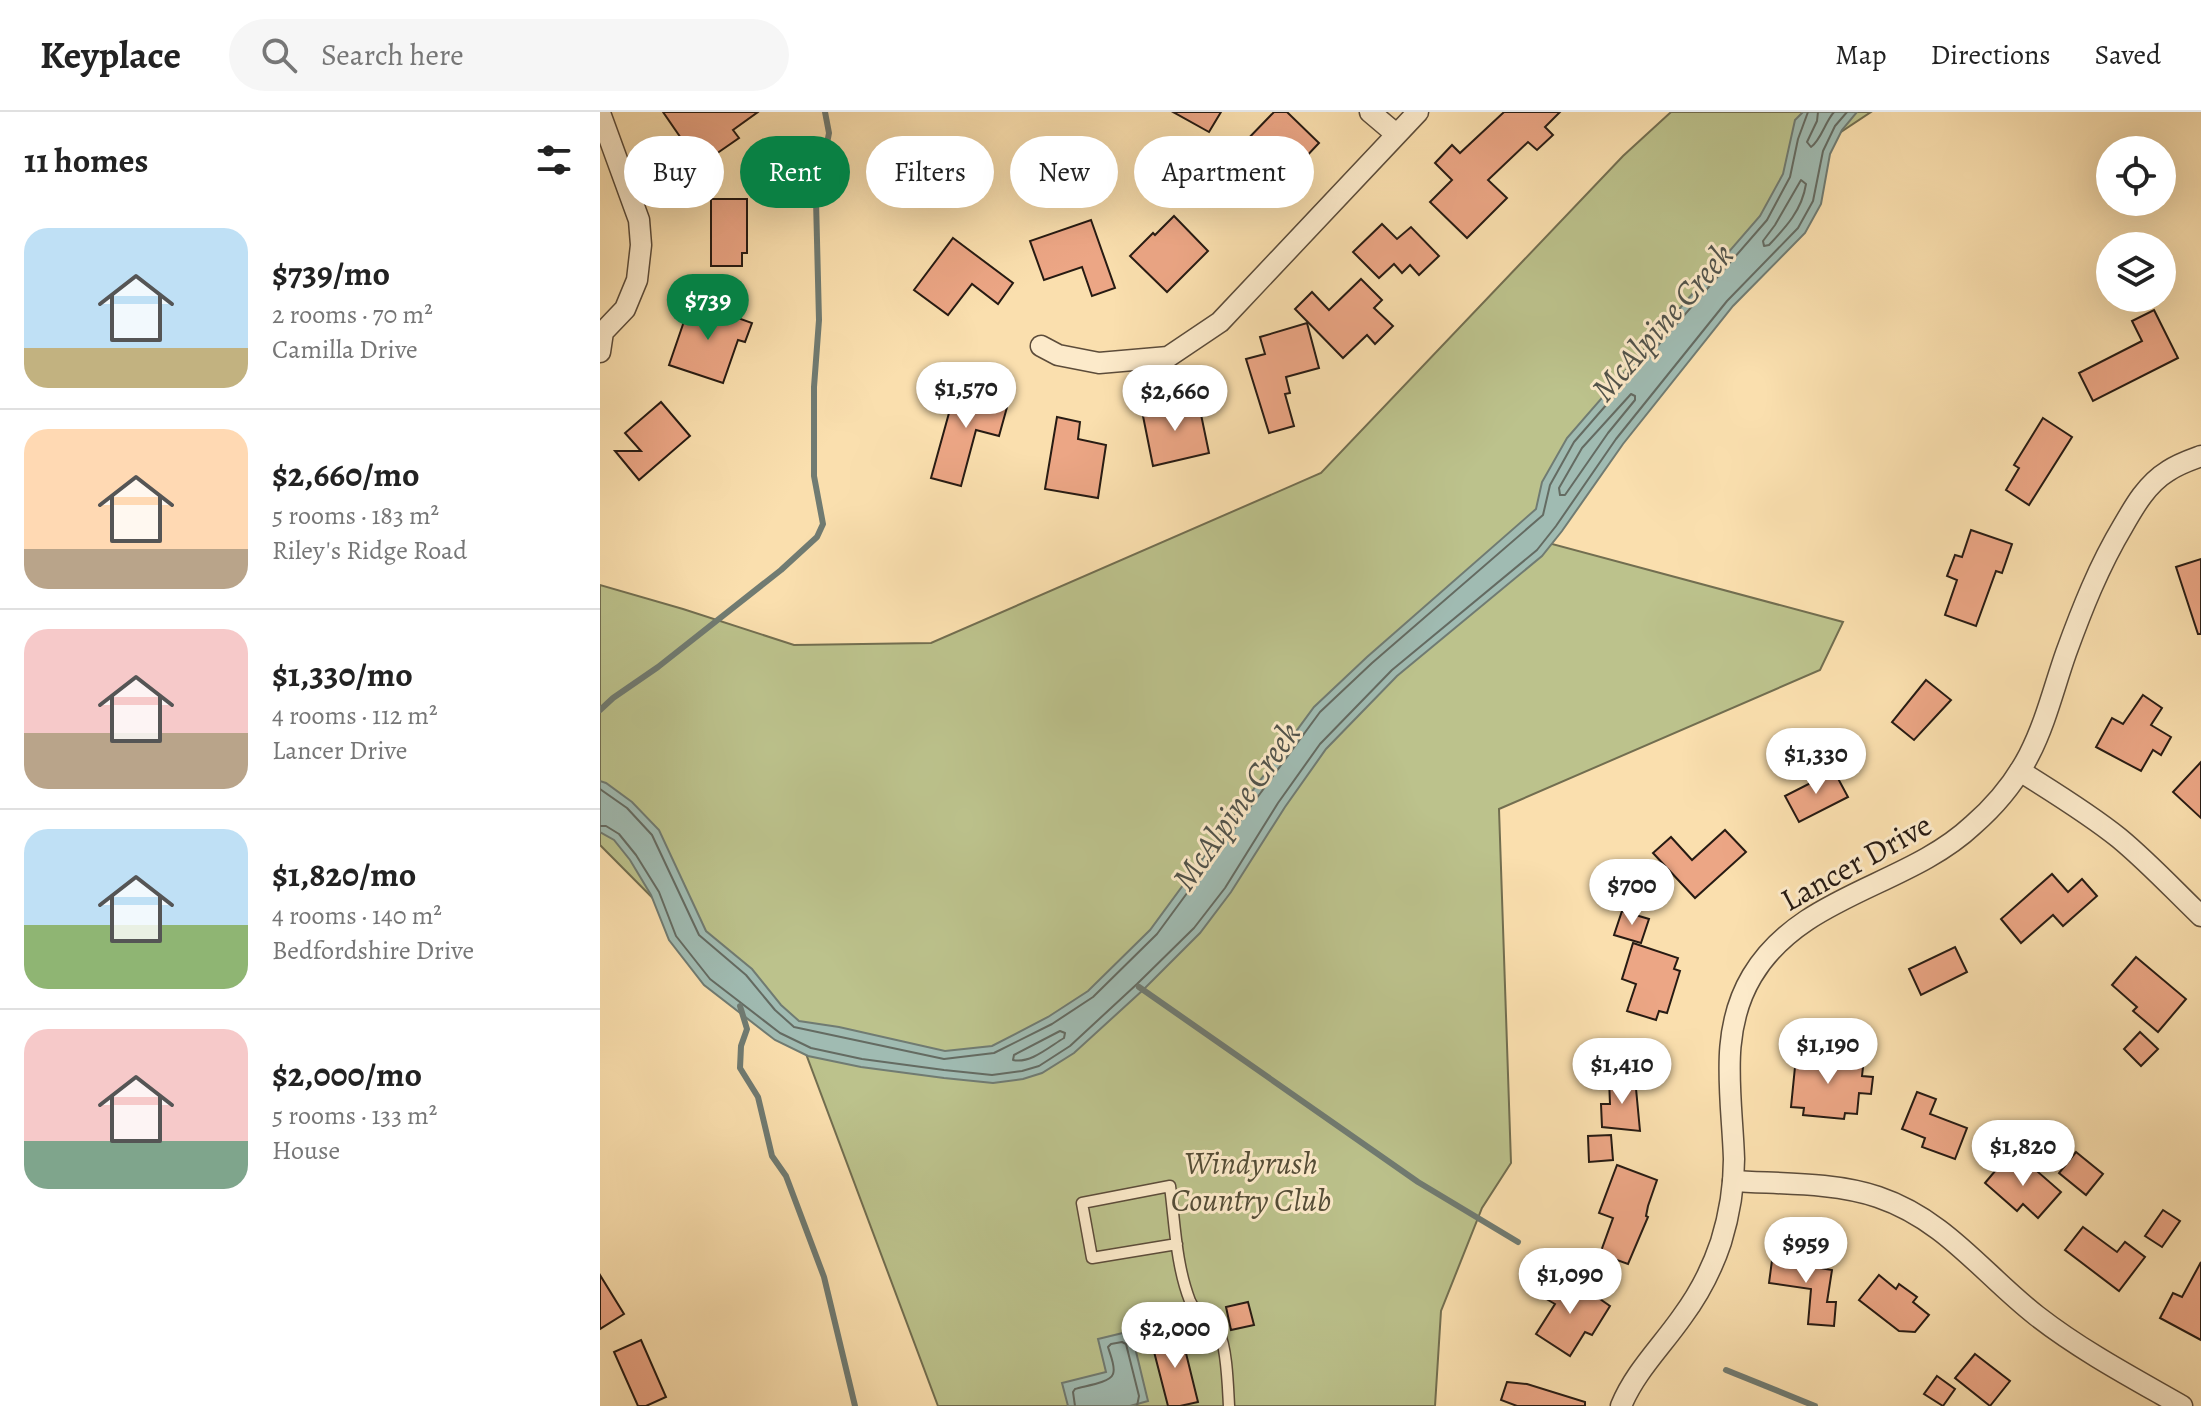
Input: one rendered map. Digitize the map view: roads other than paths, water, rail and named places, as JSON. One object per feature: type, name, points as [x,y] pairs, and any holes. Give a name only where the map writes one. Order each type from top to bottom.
[{"type":"street","points":[[1370,112],[1396,134]]},
{"type":"street","points":[[1041,346],[1058,355],[1099,363],[1168,357],[1220,322],[1418,112]]},
{"type":"street","points":[[600,113],[639,220],[641,245],[637,280],[625,309],[601,339]]},
{"type":"street","name":"Lancer Drive","points":[[1621,1406],[1644,1364],[1681,1319],[1703,1285],[1721,1240],[1731,1201],[1734,1161],[1728,1063],[1731,1033],[1739,1004],[1752,976],[1793,928],[1817,912],[1938,852],[2001,798],[2030,754],[2066,652],[2112,543],[2148,487],[2168,471],[2201,456]]},
{"type":"street","points":[[2020,771],[2115,835],[2201,916]]},
{"type":"street","points":[[1733,1181],[1850,1190],[1909,1210],[1961,1246],[2009,1293],[2062,1334],[2182,1406]]},
{"type":"lane","points":[[1177,1244],[1092,1258],[1082,1203],[1170,1186],[1177,1244],[1180,1272],[1192,1306],[1219,1333],[1228,1373],[1229,1406]]},
{"type":"water","points":[[1803,112],[1857,112],[1842,130],[1830,154],[1821,204],[1805,233],[1733,306],[1623,444],[1542,556],[1397,676],[1326,749],[1231,892],[1200,933],[1074,1053],[1042,1073],[993,1083],[861,1067],[808,1056],[775,1040],[704,985],[669,940],[651,895],[630,860],[614,840],[600,832],[600,781],[632,802],[659,830],[706,931],[752,969],[781,1005],[799,1021],[945,1051],[992,1046],[1048,1017],[1088,991],[1150,930],[1314,707],[1536,509],[1542,482],[1567,438],[1760,216],[1783,174],[1795,120]]},
{"type":"water","points":[[1131,1331],[1148,1401],[1130,1406],[1068,1406],[1062,1383],[1106,1372],[1098,1339]]},
{"type":"waterway","points":[[600,710],[781,570],[817,537],[823,524],[814,476],[814,387],[819,320],[816,200],[829,133],[825,112]]},
{"type":"waterway","points":[[1139,987],[1418,1182],[1518,1242]]},
{"type":"waterway","points":[[740,1006],[747,1029],[741,1046],[740,1068],[758,1097],[772,1156],[786,1176],[824,1277],[855,1406]]},
{"type":"waterway","points":[[1726,1370],[1815,1406]]},
{"type":"water label","name":"McAlpine Creek","points":[[1662,322]]},
{"type":"water label","name":"McAlpine Creek","points":[[1236,806]]},
{"type":"park label","name":"Windyrush Country Club","points":[[1251,1182]]}]
